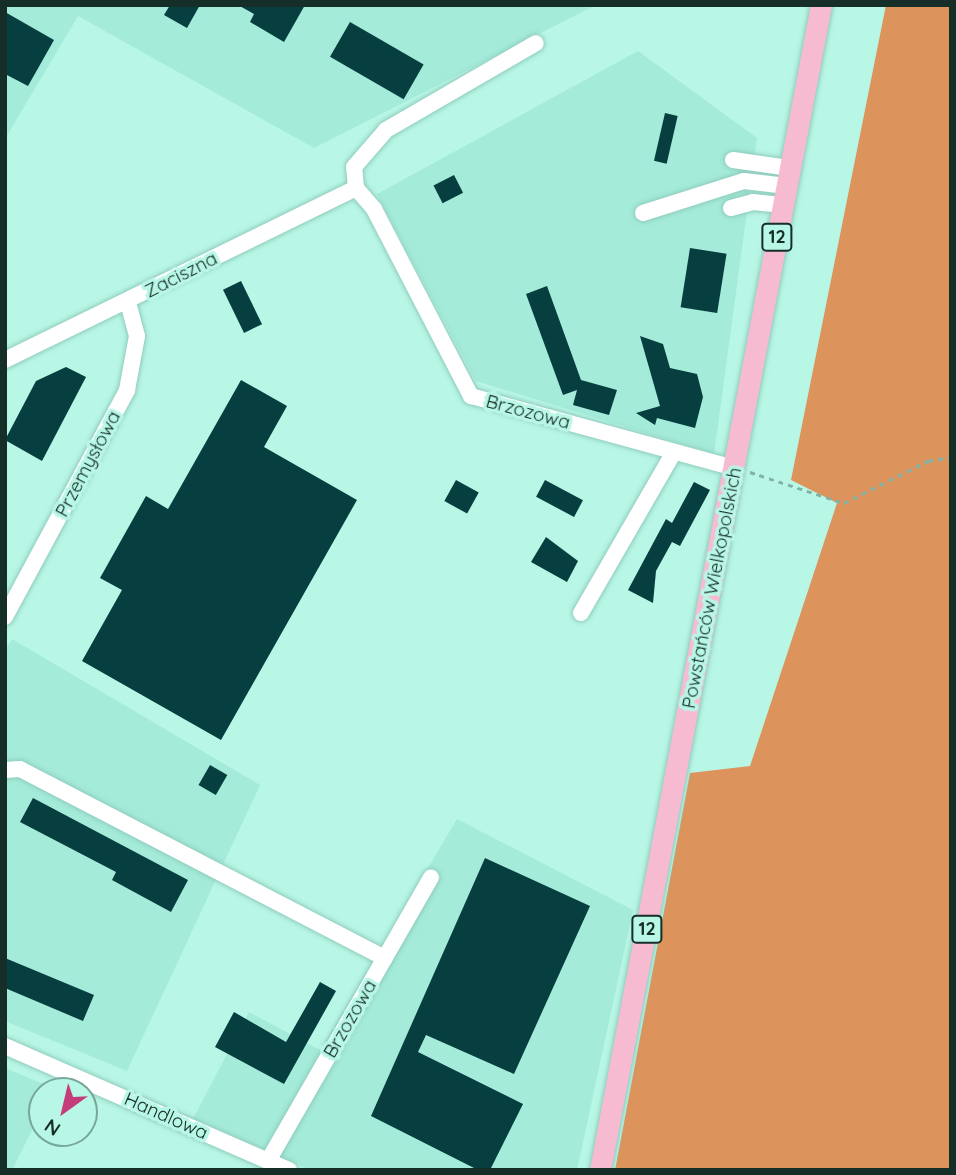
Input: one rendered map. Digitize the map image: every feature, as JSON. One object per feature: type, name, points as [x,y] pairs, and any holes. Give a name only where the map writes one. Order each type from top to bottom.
[{"type":"main road","name":"Powstańców Wielkopolskich","points":[[600,1170],[821,5]]},
{"type":"street","points":[[356,188],[354,167],[386,130],[536,43]]},
{"type":"street","points":[[733,160],[787,186]]},
{"type":"street","points":[[643,212],[744,181],[787,186]]},
{"type":"street","points":[[731,208],[753,202],[787,186]]},
{"type":"street","name":"Zaciszna","points":[[5,360],[356,188]]},
{"type":"street","name":"Brzozowa","points":[[356,188],[374,209],[471,396],[734,468]]},
{"type":"street","name":"Przemysłowa","points":[[5,617],[127,390],[137,336],[128,302]]},
{"type":"street","points":[[581,613],[674,452]]},
{"type":"street","points":[[5,769],[20,769],[385,958]]},
{"type":"street","name":"Brzozowa","points":[[268,1161],[431,877]]},
{"type":"street","name":"Handlowa","points":[[5,1046],[289,1170]]},
{"type":"path","points":[[734,468],[844,503],[928,461],[951,457]]},
{"type":"shaded area","points":[[5,5],[596,5],[314,148],[78,16],[5,139]]},
{"type":"shaded area","points":[[886,5],[951,5],[951,1170],[615,1170],[690,773],[750,766],[837,503],[791,480]]},
{"type":"shaded area","points":[[638,51],[757,138],[714,454],[476,381],[377,194]]},
{"type":"shaded area","points":[[12,639],[260,785],[127,1071],[5,1021],[5,650]]},
{"type":"shaded area","points":[[457,819],[633,910],[577,1170],[310,1170],[193,1119],[249,1012],[320,1050]]},
{"type":"shaded area","points":[[5,1068],[28,1078],[28,1138],[12,1170],[5,1170]]},
{"type":"building","points":[[170,5],[200,5],[187,28],[164,15]]},
{"type":"building","points":[[238,5],[305,5],[284,42],[250,22],[254,14]]},
{"type":"building","points":[[5,12],[54,40],[28,86],[5,74]]},
{"type":"building","points":[[350,22],[424,64],[404,99],[330,57]]},
{"type":"building","points":[[665,113],[678,116],[667,164],[654,161]]},
{"type":"building","points":[[454,175],[463,193],[443,203],[434,185]]},
{"type":"building","points":[[690,248],[727,254],[717,313],[681,307]]},
{"type":"building","points":[[241,281],[262,324],[244,333],[223,290]]},
{"type":"building","points":[[547,286],[581,380],[617,390],[609,415],[573,405],[577,390],[563,395],[526,294]]},
{"type":"building","points":[[640,336],[663,344],[670,368],[697,374],[703,397],[695,428],[657,418],[655,425],[636,413],[660,406]]},
{"type":"building","points":[[66,367],[86,377],[42,461],[5,440],[36,381]]},
{"type":"building","points":[[241,380],[287,406],[264,447],[357,500],[221,740],[82,661],[122,590],[100,578],[146,496],[168,509]]},
{"type":"building","points":[[456,480],[479,493],[467,514],[444,501]]},
{"type":"building","points":[[545,480],[583,500],[574,517],[536,497]]},
{"type":"building","points":[[694,482],[710,490],[680,546],[672,542],[656,571],[653,603],[628,590],[666,519],[672,523]]},
{"type":"building","points":[[546,537],[578,561],[567,582],[531,562]]},
{"type":"building","points":[[210,765],[227,775],[216,795],[198,785]]},
{"type":"building","points":[[33,798],[188,880],[171,912],[112,880],[116,872],[20,822]]},
{"type":"building","points":[[485,858],[590,906],[514,1074],[426,1035],[418,1052],[523,1104],[490,1170],[478,1170],[371,1116]]},
{"type":"building","points":[[5,958],[94,995],[83,1021],[5,988]]},
{"type":"building","points":[[320,982],[336,991],[284,1084],[215,1047],[234,1012],[286,1042]]}]
